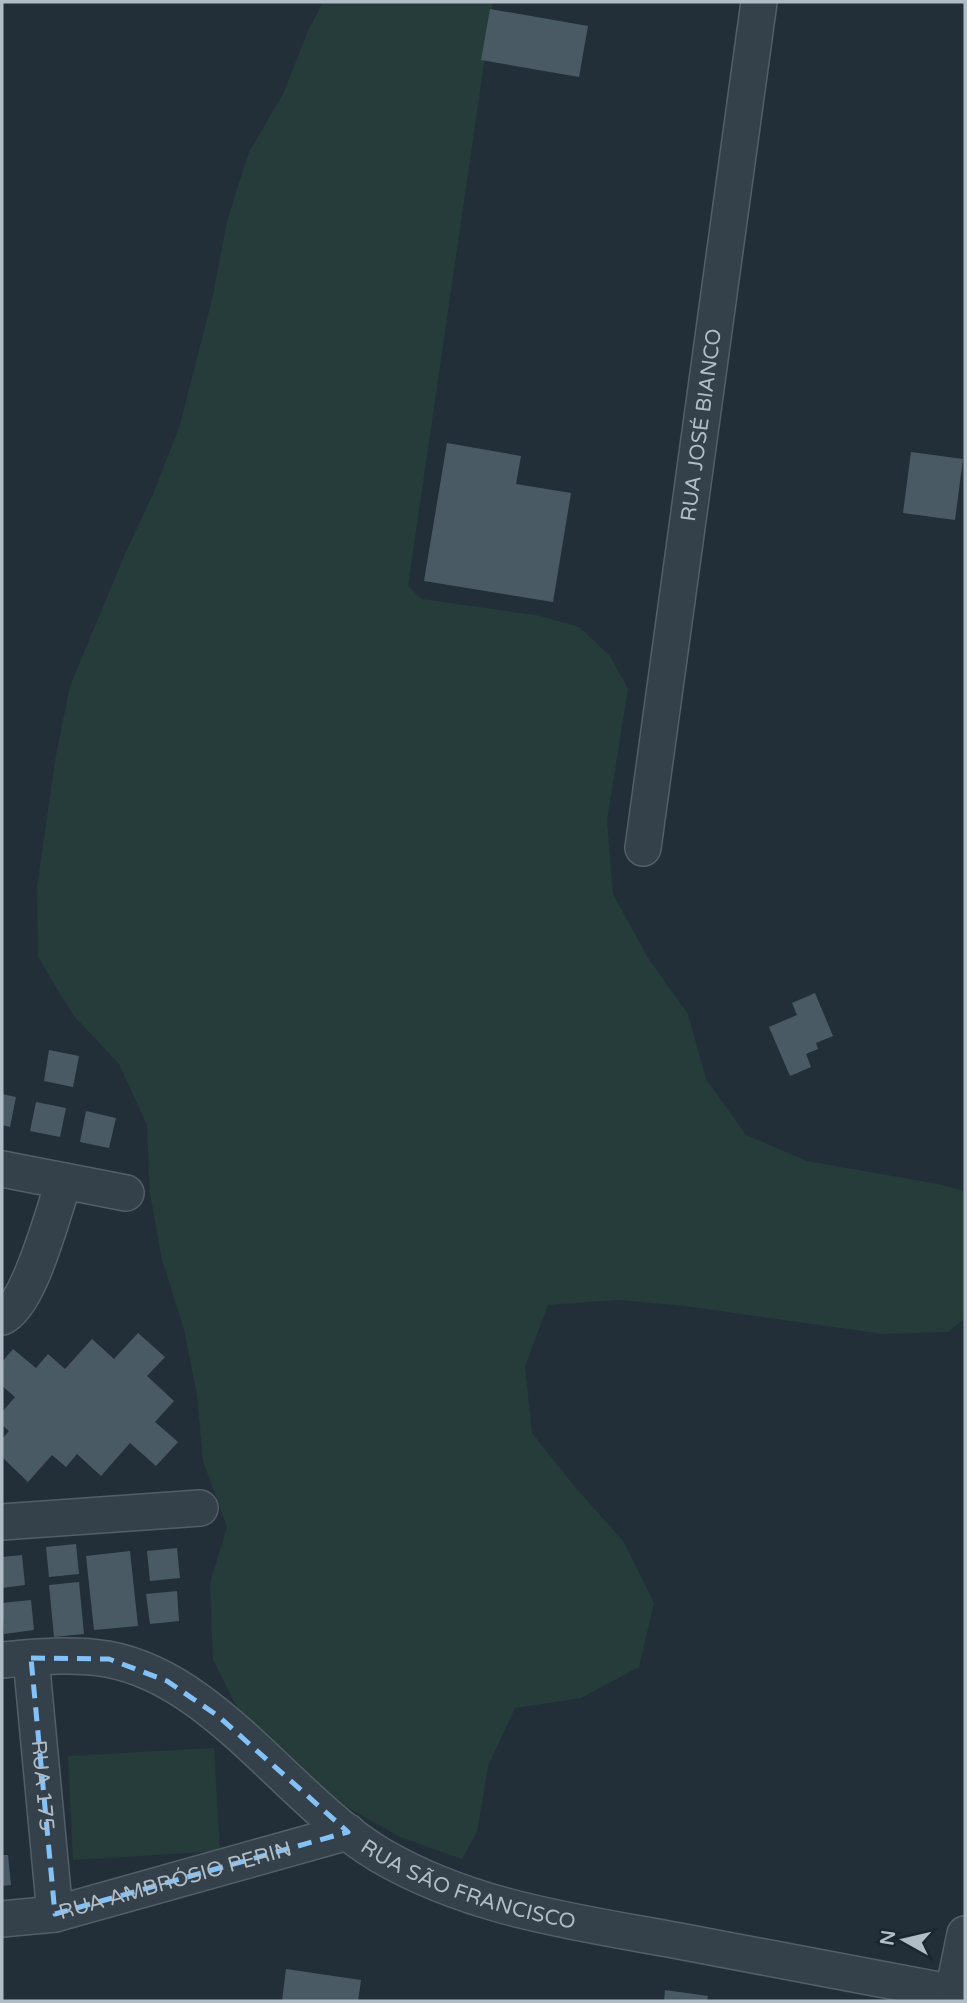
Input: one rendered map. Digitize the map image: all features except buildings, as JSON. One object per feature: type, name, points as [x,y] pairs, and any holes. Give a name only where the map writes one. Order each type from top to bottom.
[{"type":"street","name":"RUA JOSÉ BIANCO","points":[[643,848],[759,2]]},
{"type":"street","points":[[2,1169],[126,1193]]},
{"type":"street","points":[[2,1317],[17,1306],[28,1286],[64,1181]]},
{"type":"street","points":[[2,1522],[200,1508]]},
{"type":"street","name":"RUA SÃO FRANCISCO","points":[[16,1659],[79,1656],[109,1659],[167,1681],[218,1716],[348,1832],[379,1854],[465,1895],[548,1917],[959,1994]]},
{"type":"street","name":"RUA 175","points":[[16,1659],[55,1914]]},
{"type":"street","name":"RUA AMBRÓSIO PERIN","points":[[2,1919],[55,1914],[348,1832]]},
{"type":"street","points":[[959,1994],[965,1934]]},
{"type":"highlighted area","points":[[31,1658],[109,1659],[167,1681],[218,1716],[348,1832],[55,1914]]},
{"type":"green space","points":[[323,2],[493,2],[408,586],[422,599],[541,616],[579,627],[610,656],[628,689],[607,820],[613,894],[648,958],[688,1014],[706,1079],[746,1135],[807,1161],[965,1191],[965,1318],[948,1332],[883,1334],[685,1306],[618,1300],[548,1305],[525,1366],[532,1433],[624,1542],[654,1603],[639,1667],[581,1698],[515,1708],[488,1766],[477,1832],[462,1859],[400,1837],[342,1804],[288,1768],[243,1719],[213,1660],[210,1583],[227,1527],[203,1461],[197,1395],[184,1329],[162,1260],[150,1193],[147,1125],[119,1064],[73,1015],[38,957],[37,887],[56,755],[70,686],[180,425],[213,295],[227,221],[249,152],[283,94],[308,31]]},
{"type":"green space","points":[[214,1748],[220,1851],[73,1860],[68,1756]]}]
